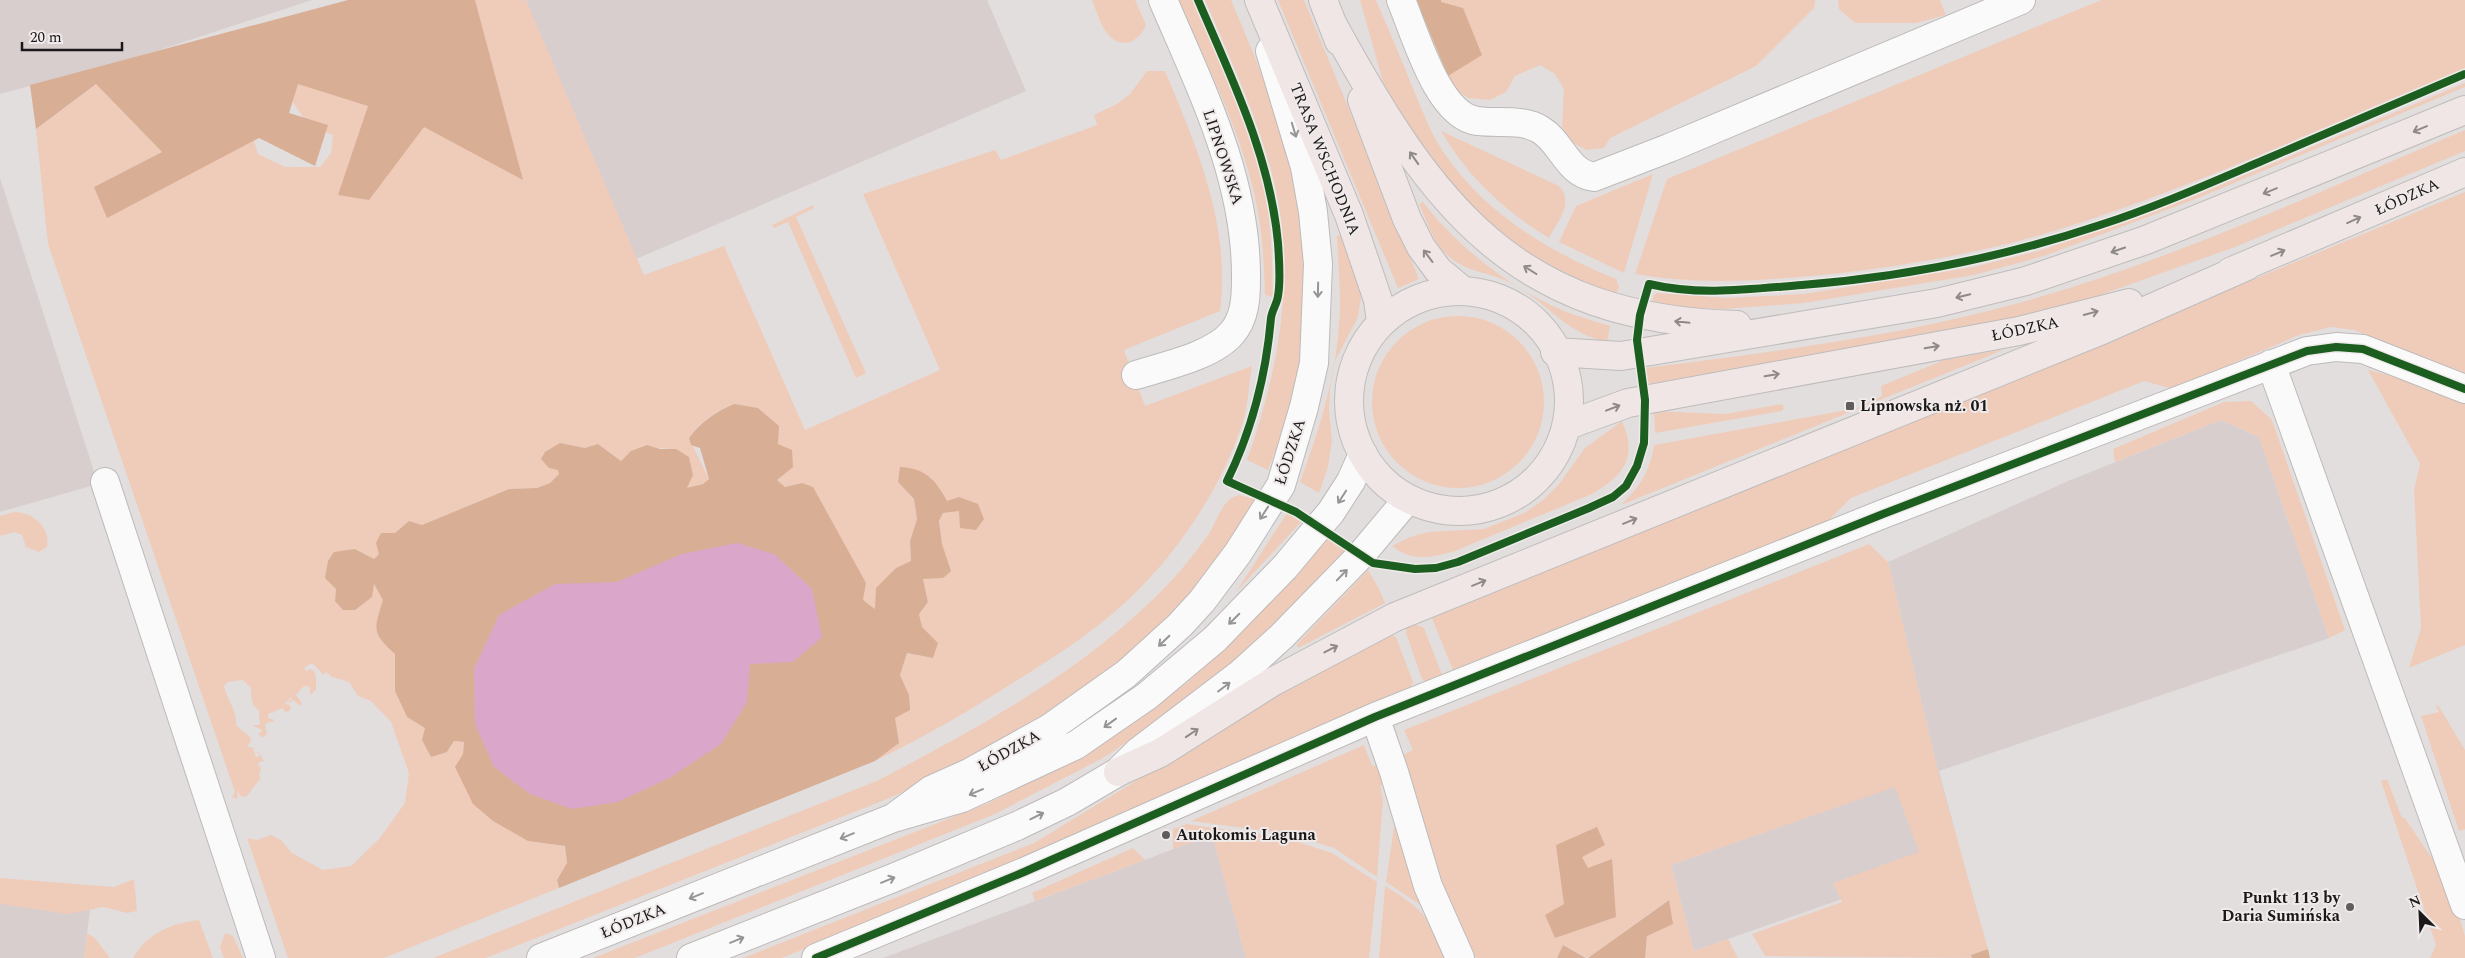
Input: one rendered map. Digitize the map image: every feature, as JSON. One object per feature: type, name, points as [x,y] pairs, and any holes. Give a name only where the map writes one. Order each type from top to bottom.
[{"type":"main road","name":"TRASA WSCHODNIA","points":[[1259,0],[1349,215],[1378,300],[1381,322]]},
{"type":"main road","points":[[1323,0],[1411,226],[1421,247],[1438,270],[1462,290]]},
{"type":"main road","points":[[1333,25],[1392,125],[1431,181],[1467,222],[1522,266],[1561,288],[1590,300],[1653,318],[1713,324],[1801,326]]},
{"type":"main road","points":[[1555,352],[1621,356],[1937,303],[2058,270],[2155,236],[2465,110]]},
{"type":"main road","name":"ŁÓDZKA","points":[[1568,425],[1628,403],[1952,343],[2061,321],[2123,305],[2247,266],[2465,172]]},
{"type":"main road","points":[[1118,772],[1160,753],[1274,681],[1395,617],[2102,330],[2247,266]]},
{"type":"main road","points":[[1441,290],[1462,290],[1490,296],[1518,308],[1540,327],[1555,352],[1568,389],[1568,425],[1556,454],[1542,474],[1527,487],[1505,501],[1491,507],[1451,512],[1430,509],[1407,500],[1381,481],[1363,454],[1356,436],[1352,417],[1354,374],[1358,357],[1381,322],[1398,307],[1421,295],[1441,290]]},
{"type":"street","name":"LIPNOWSKA","points":[[1136,375],[1209,350],[1225,340],[1238,324],[1245,305],[1244,243],[1236,191],[1223,144],[1163,0]]},
{"type":"street","name":"ŁÓDZKA","points":[[893,818],[932,790],[969,773],[1050,728],[1126,674],[1180,625],[1202,600],[1238,553],[1281,486],[1314,363],[1318,264],[1313,212],[1305,167],[1255,0]]},
{"type":"street","points":[[1401,0],[1439,90],[1455,111],[1475,121],[1502,121],[1534,126],[1550,137],[1576,170],[1585,176],[1594,176],[1669,148],[2022,0]]},
{"type":"street","points":[[816,958],[1024,872],[1375,717],[1883,514],[2307,351],[2349,347],[2379,354],[2465,389]]},
{"type":"street","points":[[2271,364],[2465,905]]},
{"type":"street","name":"ŁÓDZKA","points":[[541,958],[893,818],[962,798],[1052,758],[1103,728],[1147,696],[1215,639],[1285,566],[1339,502],[1352,481],[1363,454]]},
{"type":"street","points":[[105,482],[261,958]]},
{"type":"street","points":[[691,958],[893,878],[1017,826],[1067,802],[1118,772],[1156,738],[1239,675],[1282,636],[1360,556],[1407,500]]},
{"type":"street","points":[[1375,717],[1394,772],[1428,886],[1460,958]]},
{"type":"shaded area","points":[[0,0],[312,0],[153,52],[0,94]]},
{"type":"shaded area","points":[[348,0],[475,0],[523,180],[424,127],[369,200],[338,195],[368,106],[298,84],[289,113],[328,125],[315,166],[259,138],[107,218],[94,187],[162,152],[96,84],[36,129],[30,85]]},
{"type":"shaded area","points":[[459,0],[526,0],[644,275],[724,246],[805,430],[940,370],[863,194],[995,150],[1001,160],[1097,125],[1094,115],[1117,104],[1130,94],[1147,71],[1165,71],[1189,129],[1209,188],[1216,218],[1221,248],[1220,311],[1124,350],[1145,406],[1252,366],[1246,409],[1234,447],[1196,519],[1164,562],[1127,601],[1087,634],[1030,672],[947,723],[875,761],[898,743],[895,718],[909,695],[900,675],[907,653],[933,658],[938,643],[922,628],[919,614],[928,602],[923,578],[943,578],[939,521],[943,513],[959,510],[984,519],[947,501],[898,482],[914,499],[917,519],[910,541],[911,561],[896,568],[875,609],[863,600],[802,483],[785,487],[777,480],[778,444],[734,404],[709,417],[698,426],[689,438],[709,479],[703,484],[687,489],[676,449],[641,448],[635,450],[621,461],[598,444],[585,448],[560,443],[559,474],[550,483],[537,488],[509,489],[422,525],[409,521],[395,533],[381,533],[379,554],[374,559],[355,549],[336,589],[335,601],[373,583],[384,599],[378,618],[377,630],[378,635],[395,654],[395,691],[407,717],[426,728],[431,757],[447,752],[454,741],[464,742],[463,754],[528,841],[565,846],[567,863],[557,880],[559,888],[384,958],[288,958],[247,838],[257,840],[271,835],[281,840],[292,853],[323,870],[351,866],[379,839],[405,803],[409,773],[391,722],[371,701],[358,696],[349,682],[332,677],[326,672],[324,675],[312,663],[304,668],[306,671],[310,669],[314,671],[316,690],[310,695],[310,687],[304,686],[296,695],[302,703],[301,706],[293,700],[290,703],[288,701],[292,699],[291,697],[285,704],[290,705],[291,709],[288,712],[284,711],[283,708],[268,714],[268,718],[273,719],[274,722],[268,722],[265,725],[267,734],[262,738],[258,733],[262,732],[262,730],[252,725],[260,725],[259,710],[253,703],[251,688],[243,680],[228,682],[224,686],[234,711],[236,725],[250,737],[251,741],[247,746],[253,748],[256,757],[260,756],[258,751],[264,761],[259,762],[258,765],[261,768],[260,779],[246,797],[240,796],[238,791],[237,799],[232,797],[235,792],[48,244],[36,129],[96,84],[162,152],[94,187],[252,134],[258,154],[285,167],[320,167],[331,153],[333,135],[309,126],[290,98],[292,75]]},
{"type":"shaded area","points":[[524,0],[987,0],[1026,91],[634,260]]},
{"type":"shaded area","points":[[1092,0],[1135,0],[1146,25],[1133,41],[1122,43],[1115,40],[1105,30]]},
{"type":"shaded area","points":[[1179,0],[1193,0],[1248,127],[1255,148],[1261,169],[1269,217],[1273,297],[1265,295],[1260,222],[1244,157],[1235,130]]},
{"type":"shaded area","points":[[1205,0],[1231,0],[1279,122],[1292,164],[1302,219],[1306,277],[1304,335],[1290,411],[1268,470],[1247,460],[1259,425],[1268,389],[1282,316],[1284,280],[1283,243],[1279,206],[1265,148],[1241,84]]},
{"type":"shaded area","points":[[1278,0],[1304,0],[1419,279],[1398,288]]},
{"type":"shaded area","points":[[1360,0],[1376,0],[1431,131],[1439,146],[1461,175],[1499,213],[1521,229],[1567,256],[1616,279],[1619,287],[1616,295],[1566,274],[1519,248],[1484,220],[1453,189],[1401,115],[1383,82]]},
{"type":"shaded area","points":[[1416,0],[1441,0],[1441,2],[1463,8],[1482,55],[1448,76]]},
{"type":"shaded area","points":[[1441,0],[1815,0],[1814,8],[1756,66],[1610,138],[1604,148],[1587,150],[1573,143],[1562,127],[1564,89],[1555,74],[1540,65],[1515,76],[1506,92],[1490,100],[1468,98],[1456,90],[1448,76]]},
{"type":"shaded area","points":[[1838,0],[1940,0],[1946,15],[1916,23],[1855,23],[1839,9]]},
{"type":"shaded area","points":[[2101,0],[2465,0],[2465,68],[2212,175],[2109,213],[1999,246],[1911,263],[1852,272],[1798,277],[1706,281],[1635,274],[1667,179]]},
{"type":"shaded area","points":[[2465,83],[2465,87],[2193,200],[2044,256],[1974,275],[1804,303],[1725,309],[1651,306],[1654,295],[1657,293],[1727,298],[1804,294],[1973,267],[2042,250],[2192,197]]},
{"type":"shaded area","points":[[2465,130],[2465,151],[2235,247],[2089,299],[2017,317],[1944,332],[1648,384],[1645,368],[1878,335],[1970,316],[2073,287],[2186,247]]},
{"type":"shaded area","points":[[1441,131],[1559,186],[1563,192],[1565,206],[1549,238],[1517,216],[1488,191],[1463,163]]},
{"type":"shaded area","points":[[1653,174],[1624,273],[1559,242],[1576,206]]},
{"type":"shaded area","points":[[0,178],[98,484],[0,512]]},
{"type":"shaded area","points":[[2465,192],[2465,375],[2354,330],[2331,327],[2299,335],[2173,389],[2144,381],[1851,498],[1825,524],[1454,673],[1432,618]]},
{"type":"shaded area","points":[[1423,202],[1466,248],[1518,287],[1555,307],[1610,326],[1607,342],[1592,337],[1567,324],[1536,299],[1511,283],[1468,268],[1451,258],[1443,251],[1432,235],[1419,204]]},
{"type":"shaded area","points":[[813,205],[814,208],[796,217],[866,373],[856,378],[788,222],[774,228],[772,225]]},
{"type":"shaded area","points":[[1341,235],[1359,279],[1361,298],[1358,317],[1335,361],[1330,388],[1329,410],[1332,441],[1328,467],[1319,493],[1300,482],[1322,417],[1336,351],[1340,305],[1337,236]]},
{"type":"shaded area","points":[[1450,316],[1466,316],[1491,322],[1499,326],[1513,335],[1525,347],[1538,369],[1544,402],[1538,435],[1525,457],[1513,469],[1491,482],[1466,488],[1450,488],[1425,482],[1417,478],[1403,469],[1391,457],[1378,435],[1372,410],[1372,394],[1378,369],[1382,361],[1391,347],[1403,335],[1425,322]]},
{"type":"shaded area","points":[[2001,350],[1621,505],[1634,492],[1647,471],[1654,445],[1858,408],[1882,396],[1881,386],[1944,360]]},
{"type":"shaded area","points":[[2368,370],[2408,380],[2465,400],[2465,645],[2409,668],[2421,628],[2414,490],[2420,464]]},
{"type":"shaded area","points":[[2251,401],[2272,420],[2345,630],[2329,638],[2259,437],[2221,420],[2115,462],[2113,449],[2224,402]]},
{"type":"shaded area","points":[[734,404],[758,408],[779,426],[778,444],[792,450],[793,467],[777,480],[785,487],[802,483],[813,487],[866,583],[863,600],[875,609],[876,588],[896,568],[911,561],[910,541],[917,519],[914,499],[898,482],[900,467],[916,470],[929,476],[939,487],[947,501],[959,497],[978,504],[984,519],[976,530],[960,528],[959,511],[943,513],[939,521],[942,544],[951,571],[943,578],[923,579],[928,602],[919,614],[922,627],[938,643],[933,658],[907,653],[900,675],[909,695],[910,710],[895,718],[899,743],[875,761],[559,888],[557,880],[567,863],[565,846],[528,841],[493,821],[473,804],[455,767],[463,754],[464,742],[454,741],[447,752],[431,757],[422,740],[425,728],[407,717],[395,691],[395,654],[382,641],[377,630],[383,600],[374,584],[372,597],[355,610],[343,610],[335,601],[336,589],[325,578],[328,561],[334,552],[355,549],[374,559],[379,554],[376,543],[381,533],[395,533],[409,521],[422,525],[509,489],[537,488],[550,483],[559,474],[558,470],[549,468],[541,459],[545,452],[560,443],[585,448],[598,444],[621,461],[631,451],[647,445],[660,449],[676,449],[689,457],[693,475],[687,488],[703,484],[709,479],[700,448],[691,445],[689,438],[709,418]]},
{"type":"shaded area","points":[[1782,404],[1784,408],[1782,411],[1655,433],[1654,411],[1725,414]]},
{"type":"shaded area","points":[[2221,420],[2259,437],[2329,638],[1939,771],[1962,857],[1694,951],[1671,865],[1938,771],[1888,562],[2068,481]]},
{"type":"shaded area","points":[[1622,421],[1629,445],[1625,464],[1612,480],[1592,494],[1455,551],[1422,557],[1407,555],[1392,546],[1410,537],[1429,532],[1484,529],[1524,513],[1542,501],[1559,484],[1585,448]]},
{"type":"shaded area","points":[[1239,495],[1259,500],[1235,540],[1169,622],[1075,700],[955,770],[887,799],[486,958],[433,958],[879,780],[985,722],[1054,679],[1118,631],[1173,579],[1210,532],[1226,503],[1231,498]]},
{"type":"shaded area","points":[[14,512],[28,515],[39,522],[46,533],[47,547],[39,552],[26,547],[22,535],[14,532],[0,536],[0,516]]},
{"type":"shaded area","points":[[1287,513],[1301,522],[1236,592]]},
{"type":"shaded area","points":[[1327,537],[1346,552],[1272,630],[1198,694],[1103,758],[995,814],[635,958],[593,958],[989,803],[1097,746],[1187,683],[1256,615]]},
{"type":"shaded area","points":[[737,543],[774,554],[812,589],[822,637],[793,662],[750,664],[747,702],[721,744],[671,777],[618,802],[572,809],[530,794],[494,767],[475,724],[474,669],[499,615],[555,584],[617,582],[682,554]]},
{"type":"shaded area","points":[[1869,544],[1888,562],[1938,771],[1988,949],[1971,955],[1972,958],[1765,956],[1752,934],[1842,902],[1833,883],[1919,852],[1895,787],[1671,865],[1694,951],[1728,939],[1738,958],[1645,958],[1647,936],[1668,900],[1588,958],[1563,945],[1557,958],[1478,958],[1463,951],[1427,866],[1401,756],[1413,750],[1404,730]]},
{"type":"shaded area","points":[[1368,570],[1385,603],[1297,647],[1297,644]]},
{"type":"shaded area","points":[[1412,623],[1424,628],[1443,677],[1428,683],[1422,679],[1406,633],[1407,626]]},
{"type":"shaded area","points":[[1392,635],[1396,637],[1413,682],[1410,690],[976,880],[782,958],[743,958],[1034,843],[1295,684]]},
{"type":"shaded area","points":[[2438,705],[2465,750],[2465,829],[2459,831],[2421,716],[2439,712],[2436,706]]},
{"type":"shaded area","points":[[1364,745],[1372,766],[1377,765],[1383,785],[1380,786],[1383,799],[1377,877],[1334,848],[1289,834],[1191,821]]},
{"type":"shaded area","points":[[2387,779],[2402,818],[2405,818],[2435,863],[2463,915],[2460,920],[2465,936],[2465,958],[2430,958],[2436,945],[2381,781]]},
{"type":"shaded area","points":[[1396,813],[1428,910],[1386,882]]},
{"type":"shaded area","points":[[1187,824],[1289,839],[1332,853],[1377,882],[1369,958],[1246,958],[1212,835],[1173,849],[1173,829]]},
{"type":"shaded area","points":[[1597,827],[1605,845],[1582,857],[1588,868],[1612,859],[1616,917],[1555,938],[1545,915],[1564,904],[1556,845]]},
{"type":"shaded area","points":[[1212,834],[1246,958],[883,958],[1145,860]]},
{"type":"shaded area","points":[[1133,848],[1145,860],[1035,901],[1032,893]]},
{"type":"shaded area","points":[[0,878],[114,887],[134,879],[137,911],[127,913],[103,907],[69,914],[0,904]]},
{"type":"shaded area","points":[[1385,886],[1417,908],[1438,934],[1451,958],[1379,958]]},
{"type":"shaded area","points":[[0,892],[91,902],[84,958],[0,958]]},
{"type":"shaded area","points":[[1669,900],[1673,924],[1647,936],[1645,958],[1588,958]]},
{"type":"shaded area","points":[[199,920],[213,958],[133,958],[145,942],[161,931],[189,921]]},
{"type":"shaded area","points":[[87,933],[95,938],[110,958],[84,958]]},
{"type":"shaded area","points":[[225,933],[233,936],[243,958],[224,958],[220,947]]},
{"type":"shaded area","points":[[1563,945],[1586,958],[1557,958]]},
{"type":"shaded area","points":[[1988,949],[1990,958],[1972,958],[1971,955]]},
{"type":"cycle path","points":[[1198,0],[1248,118],[1258,149],[1274,211],[1279,256],[1279,290],[1272,315],[1266,360],[1251,422],[1227,481],[1296,512],[1373,563],[1415,569],[1436,568],[1458,562],[1589,508],[1613,497],[1626,486],[1637,466],[1644,443],[1645,400],[1637,340],[1640,315],[1649,284],[1668,288],[1706,291],[1840,281],[1915,271],[2027,247],[2100,225],[2162,203],[2465,74]]},
{"type":"cycle path","points":[[816,958],[1024,872],[1375,717],[1883,514],[2307,351],[2336,347],[2363,349],[2465,389]]},
{"type":"place","name":"Lipnowska nż. 01","points":[[1850,406]]},
{"type":"place","name":"Autokomis Laguna","points":[[1166,835]]},
{"type":"place","name":"Punkt 113 by Daria Sumińska","points":[[2350,907]]}]
